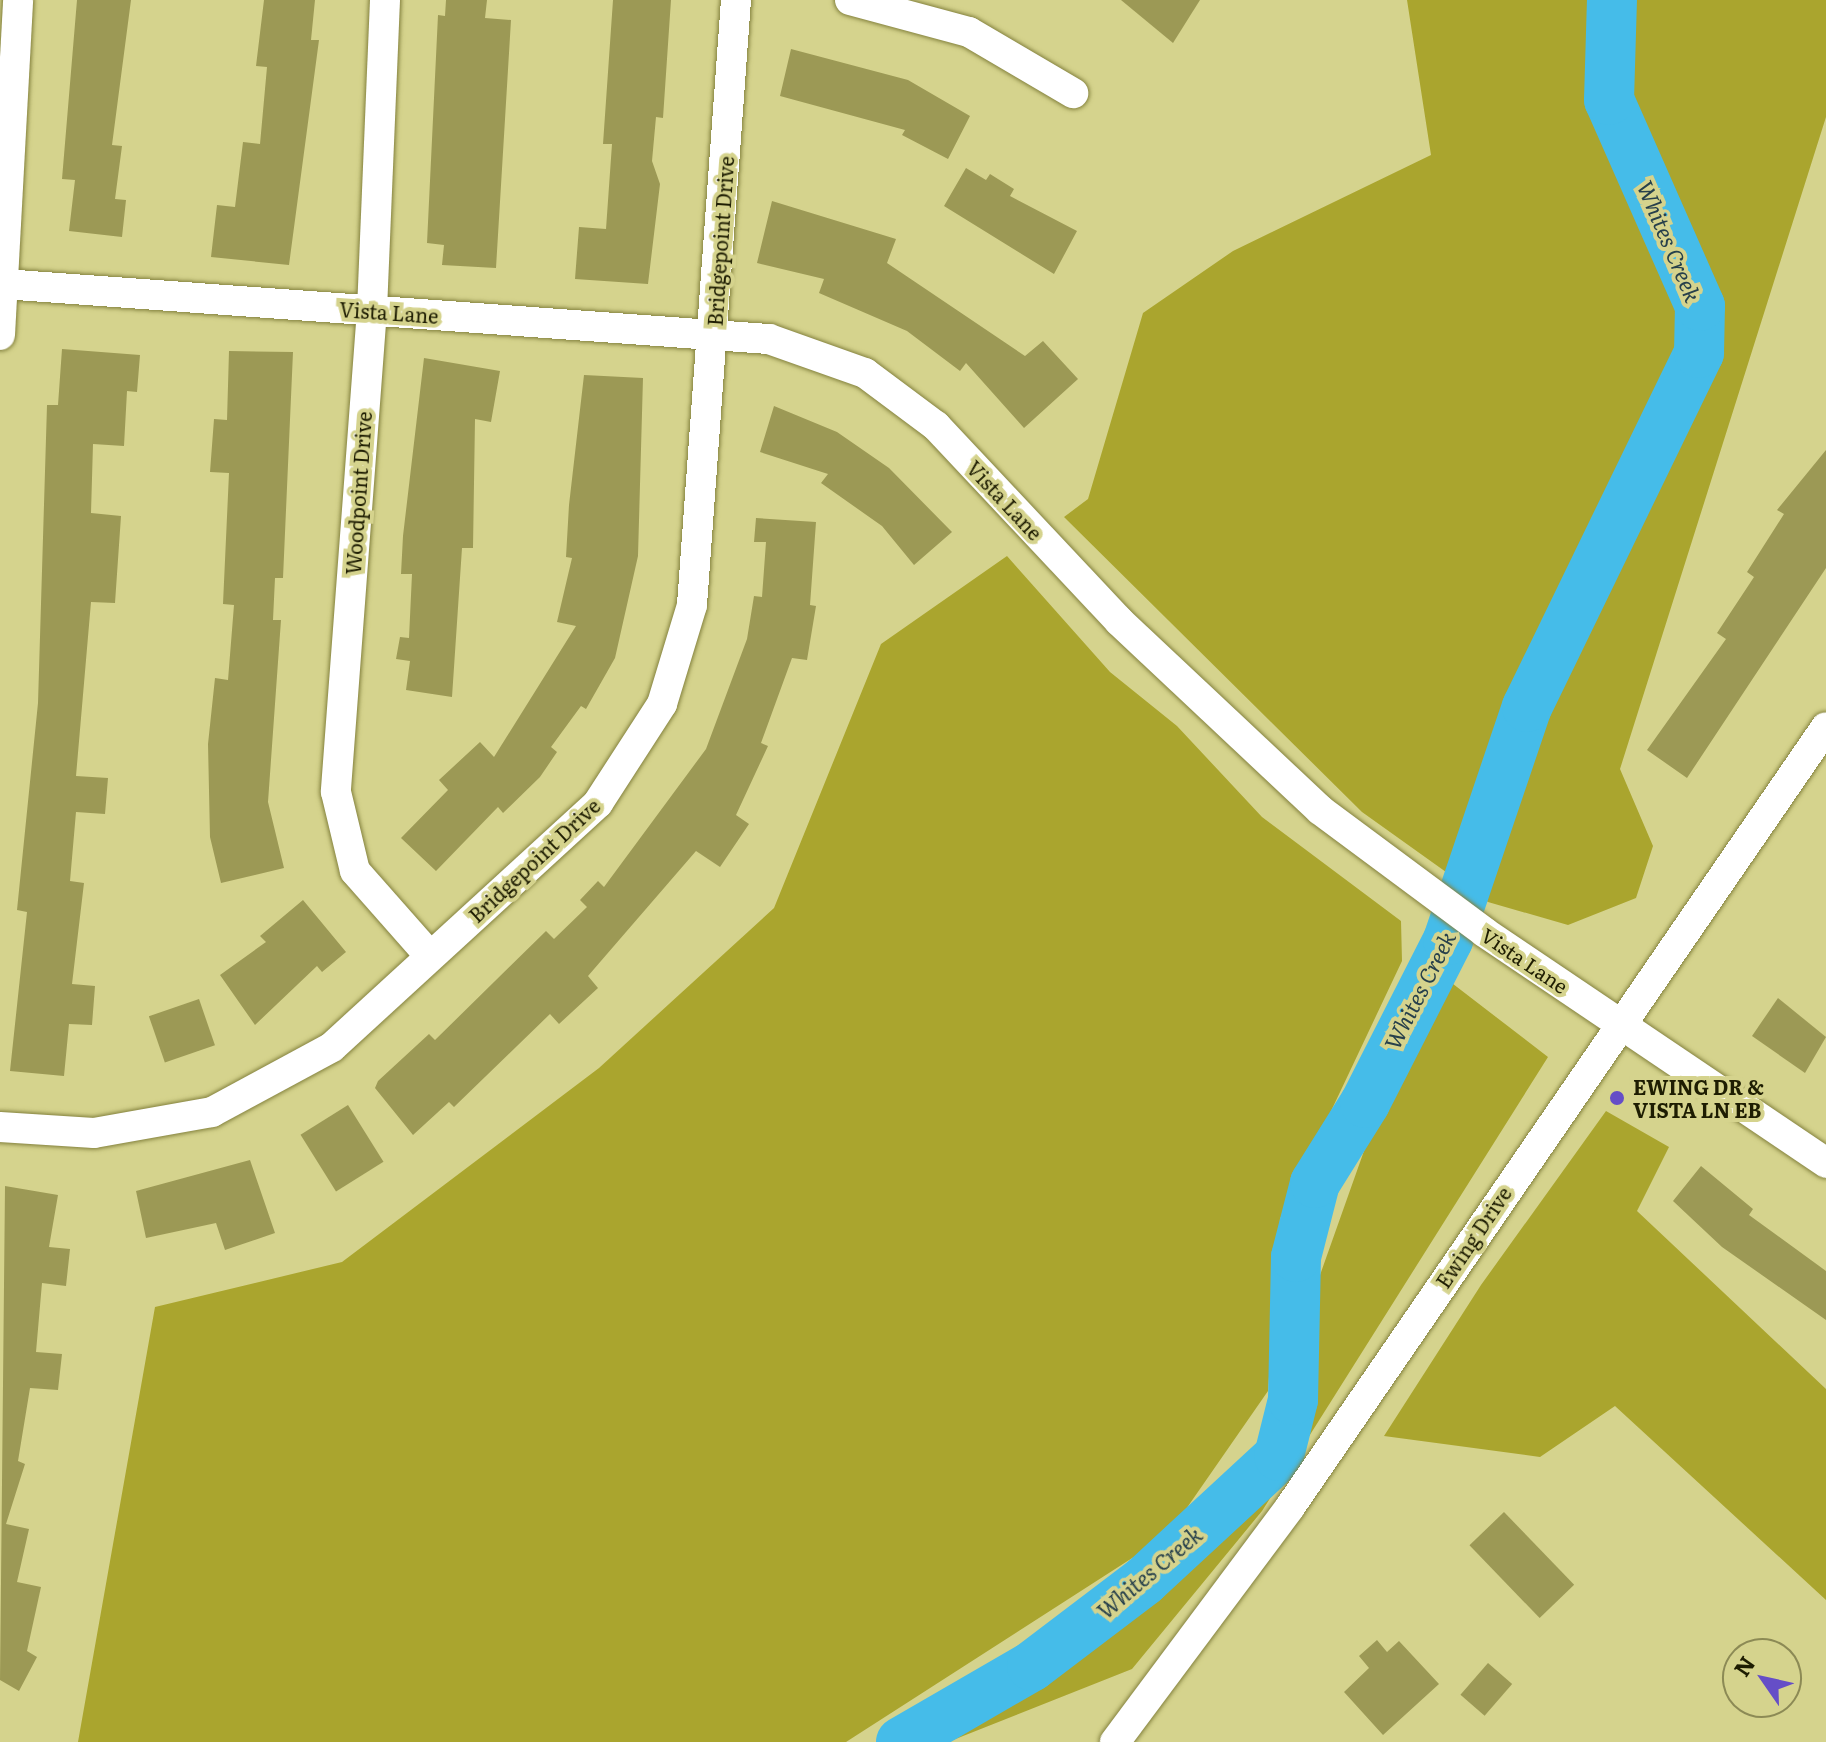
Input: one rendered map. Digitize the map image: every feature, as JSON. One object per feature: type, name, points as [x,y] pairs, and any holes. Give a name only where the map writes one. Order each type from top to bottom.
[{"type":"street","points":[[0,335],[18,0]]},
{"type":"street","name":"Woodpoint Drive","points":[[385,0],[372,310],[336,792],[355,871],[430,956]]},
{"type":"street","name":"Bridgepoint Drive","points":[[0,1127],[94,1133],[212,1112],[332,1047],[598,803],[662,704],[692,605],[736,0]]},
{"type":"street","points":[[850,0],[969,32],[1073,93]]},
{"type":"street","name":"Vista Lane","points":[[3,284],[769,339],[865,373],[936,426],[1119,621],[1320,810],[1484,932],[1824,1156]]},
{"type":"street","name":"Ewing Drive","points":[[1115,1742],[1290,1507],[1618,1023],[1826,727]]},
{"type":"shaded area","points":[[1407,0],[1826,0],[1826,117],[1620,769],[1653,846],[1636,898],[1568,925],[1488,902],[1362,812],[1064,517],[1088,499],[1143,313],[1233,251],[1431,155]]},
{"type":"shaded area","points":[[1007,556],[1110,672],[1177,726],[1262,817],[1401,921],[1402,961],[1280,1219],[1268,1391],[1168,1535],[846,1742],[78,1742],[155,1307],[342,1262],[599,1068],[774,908],[881,644]]},
{"type":"shaded area","points":[[1444,977],[1548,1057],[1262,1511],[1132,1669],[948,1742],[928,1742],[1109,1635],[1250,1509],[1299,1435],[1314,1292],[1381,1103]]},
{"type":"shaded area","points":[[1606,1111],[1669,1147],[1637,1211],[1826,1389],[1826,1600],[1615,1406],[1540,1457],[1384,1436],[1481,1285]]},
{"type":"building","points":[[77,0],[131,0],[112,145],[122,146],[115,199],[126,200],[122,237],[69,231],[75,180],[62,179]]},
{"type":"building","points":[[264,0],[315,0],[311,40],[319,40],[289,265],[211,257],[217,205],[235,207],[243,142],[260,144],[267,67],[256,66]]},
{"type":"building","points":[[446,0],[487,0],[485,18],[511,20],[496,268],[442,265],[444,245],[427,243],[438,15],[445,16]]},
{"type":"building","points":[[613,0],[671,0],[663,118],[656,117],[652,161],[660,184],[648,284],[575,279],[579,227],[606,229],[612,144],[603,144]]},
{"type":"building","points":[[1121,0],[1200,0],[1173,43]]},
{"type":"building","points":[[791,49],[908,80],[970,116],[948,159],[902,135],[905,130],[780,96]]},
{"type":"building","points":[[966,168],[986,180],[990,174],[1014,189],[1010,196],[1077,231],[1054,274],[944,206]]},
{"type":"building","points":[[772,201],[896,239],[887,263],[1025,356],[1043,341],[1078,379],[1024,428],[966,363],[960,371],[907,331],[819,293],[824,279],[757,263]]},
{"type":"building","points":[[62,349],[140,355],[137,392],[127,391],[124,446],[93,444],[91,513],[121,516],[115,603],[91,602],[76,776],[108,778],[105,814],[76,812],[70,881],[84,883],[72,984],[95,986],[92,1025],[69,1024],[64,1076],[10,1071],[27,912],[17,910],[38,703],[47,405],[58,405]]},
{"type":"building","points":[[229,351],[293,352],[283,578],[275,578],[273,620],[281,620],[268,802],[284,868],[221,883],[210,837],[208,744],[215,678],[228,680],[234,605],[223,604],[229,473],[210,472],[214,419],[227,420]]},
{"type":"building","points":[[424,358],[500,371],[491,422],[475,419],[473,548],[462,548],[452,697],[406,690],[410,661],[396,659],[400,637],[409,638],[412,574],[401,574],[403,536]]},
{"type":"building","points":[[584,375],[643,378],[638,556],[615,658],[586,709],[581,706],[551,747],[557,752],[540,777],[503,813],[498,807],[436,871],[401,838],[448,790],[439,780],[480,742],[494,757],[576,626],[557,622],[572,558],[566,557],[569,505]]},
{"type":"building","points":[[774,406],[837,432],[889,468],[952,532],[914,565],[882,526],[821,483],[828,474],[760,452]]},
{"type":"building","points":[[1826,450],[1826,568],[1687,778],[1647,750],[1726,639],[1717,633],[1754,577],[1747,572],[1784,514],[1777,510]]},
{"type":"building","points":[[756,518],[816,522],[810,605],[816,606],[807,660],[792,658],[761,743],[768,746],[736,815],[749,824],[720,867],[696,851],[588,976],[598,988],[559,1024],[550,1014],[454,1107],[449,1102],[413,1135],[375,1088],[378,1081],[429,1034],[435,1040],[546,931],[554,939],[587,907],[580,900],[598,881],[604,887],[706,749],[747,639],[754,596],[762,597],[766,542],[754,542]]},
{"type":"building","points":[[303,900],[346,952],[322,972],[317,966],[255,1025],[220,975],[266,942],[260,936]]},
{"type":"building","points":[[1778,998],[1826,1037],[1805,1073],[1752,1036]]},
{"type":"building","points":[[199,999],[215,1045],[165,1063],[149,1016]]},
{"type":"building","points":[[348,1105],[384,1162],[336,1191],[301,1135]]},
{"type":"building","points":[[250,1160],[275,1233],[225,1250],[216,1223],[146,1238],[136,1191]]},
{"type":"building","points":[[1701,1166],[1753,1209],[1749,1215],[1826,1271],[1826,1320],[1722,1247],[1673,1201]]},
{"type":"building","points":[[5,1186],[58,1195],[49,1247],[70,1249],[66,1286],[42,1283],[36,1352],[62,1354],[58,1390],[30,1388],[18,1461],[25,1464],[6,1524],[29,1529],[17,1582],[41,1587],[27,1651],[37,1657],[19,1691],[0,1680]]},
{"type":"building","points":[[1504,1512],[1574,1585],[1540,1618],[1469,1545]]},
{"type":"building","points":[[1377,1640],[1387,1652],[1399,1641],[1439,1684],[1383,1735],[1344,1692],[1369,1668],[1359,1656]]},
{"type":"building","points":[[1488,1663],[1512,1684],[1485,1716],[1460,1695]]},
{"type":"waterway","name":"Whites Creek","points":[[901,1742],[1032,1666],[1144,1581],[1279,1456],[1293,1400],[1296,1257],[1315,1183],[1365,1103],[1448,940],[1527,707],[1699,353],[1700,306],[1609,100],[1612,0]]},
{"type":"place","name":"EWING DR & VISTA LN EB","points":[[1617,1098]]}]
